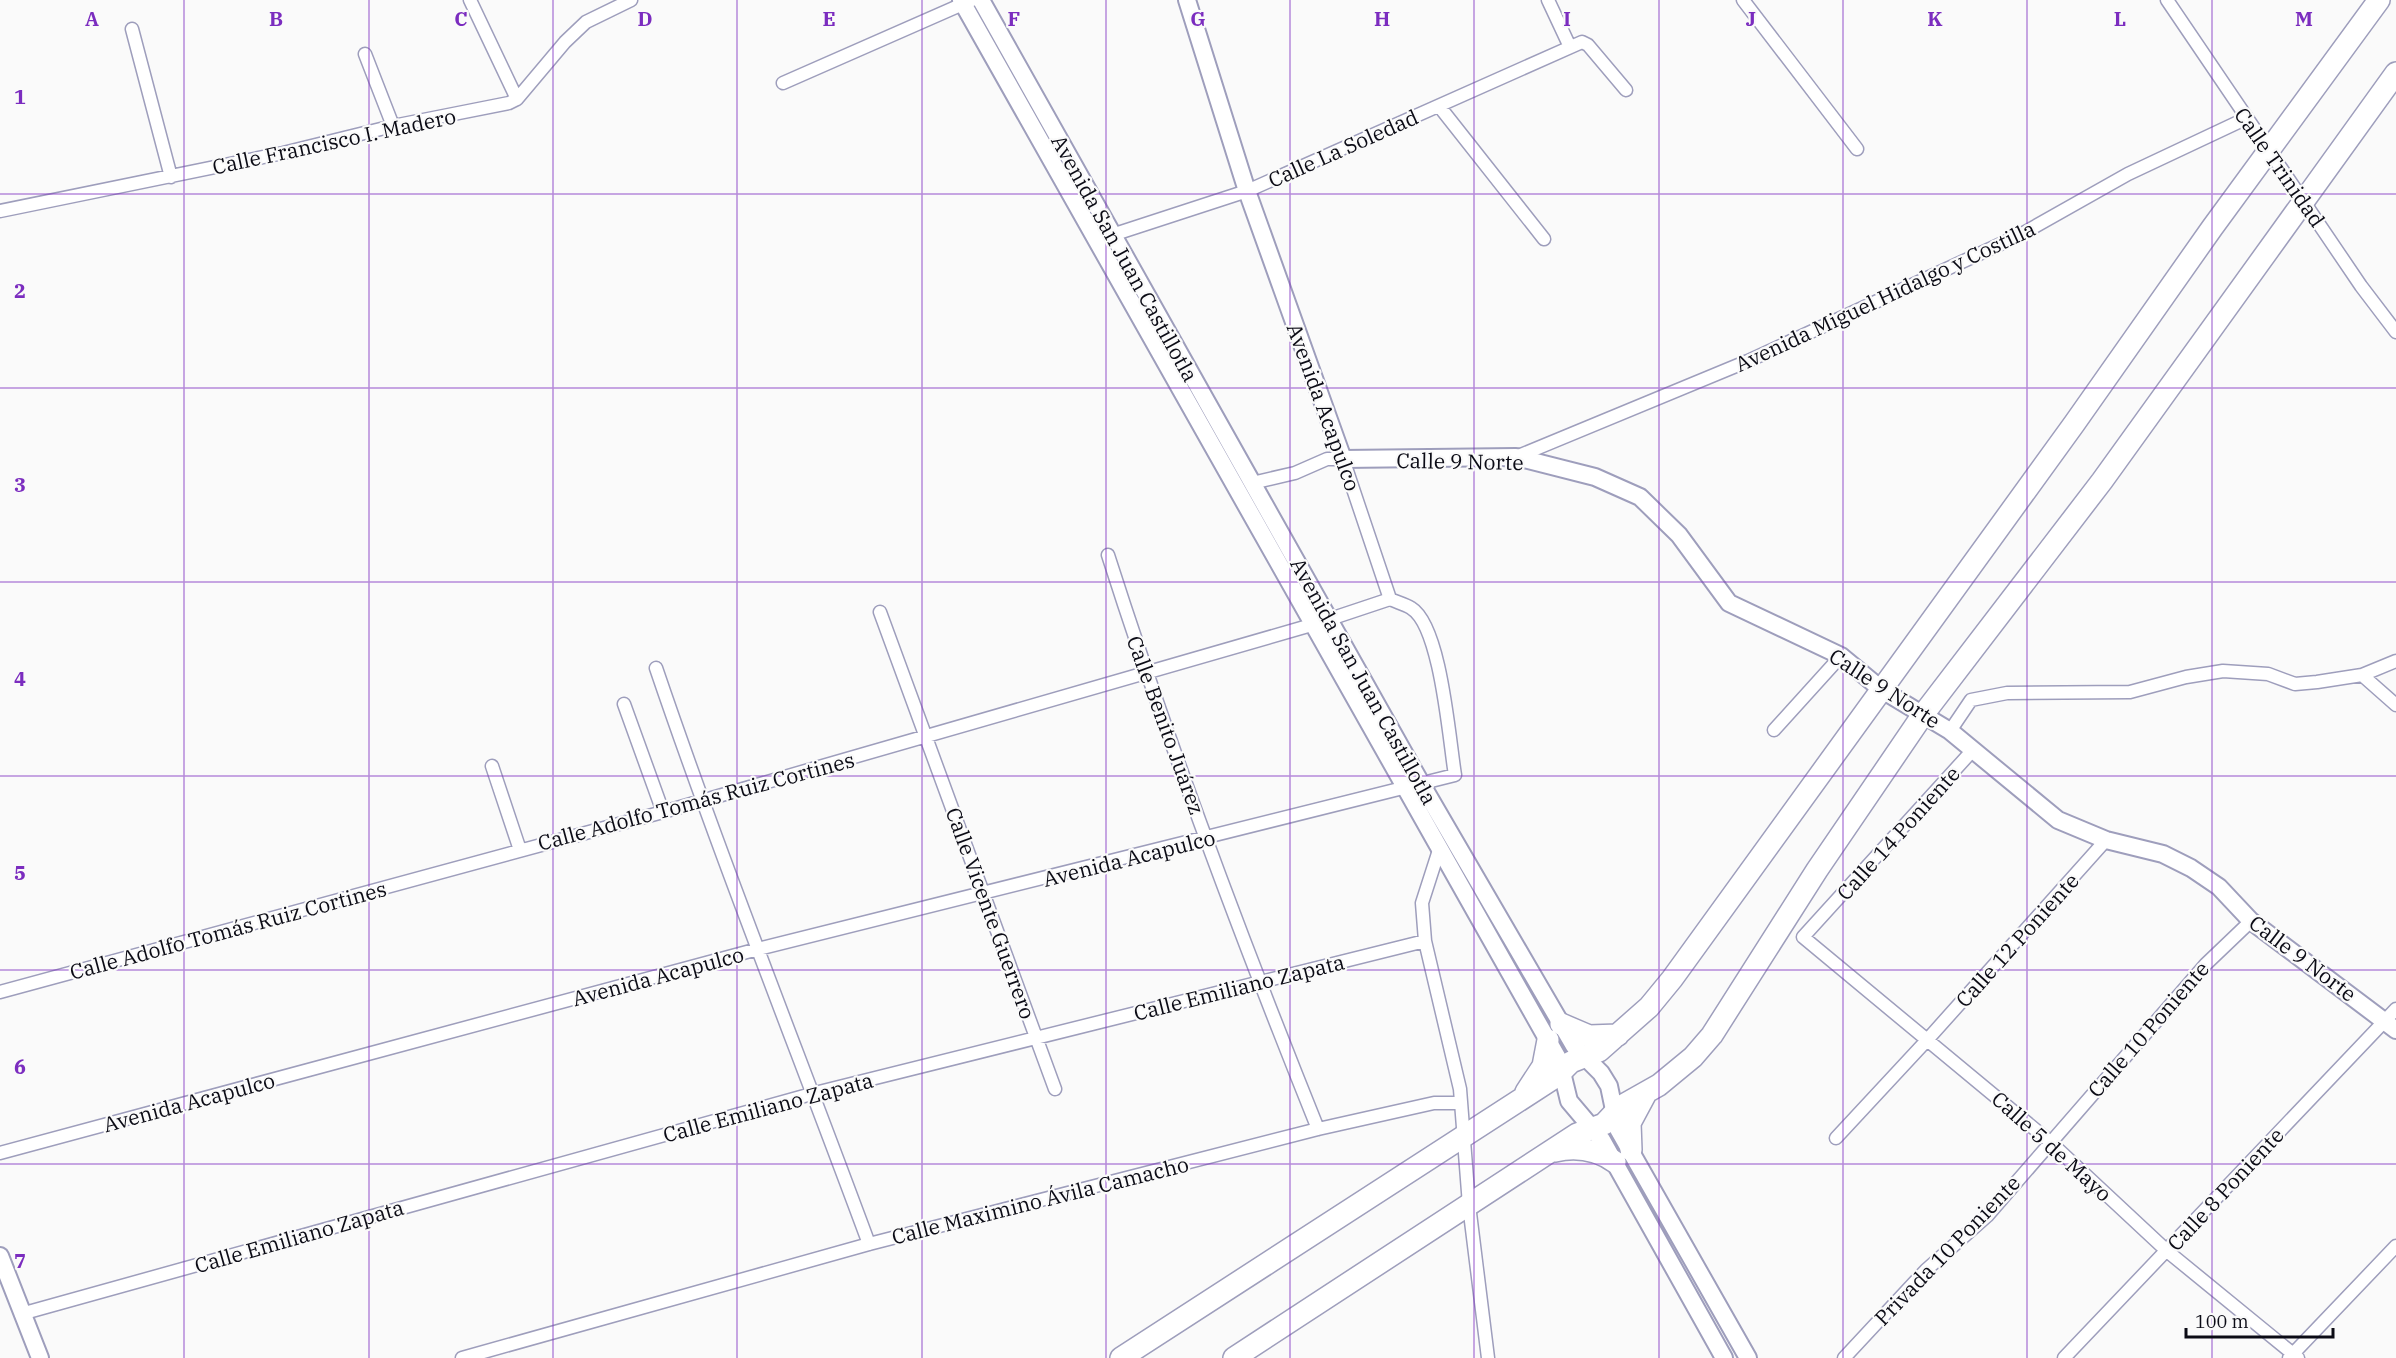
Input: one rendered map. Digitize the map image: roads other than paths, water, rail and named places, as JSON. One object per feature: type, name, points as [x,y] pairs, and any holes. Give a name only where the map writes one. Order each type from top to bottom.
[{"type":"highway","points":[[1121,1358],[1563,1071],[1571,1062],[1584,1059],[1599,1051],[1649,1007],[1672,979],[1882,690],[2270,148],[2379,0]]},
{"type":"highway","points":[[1234,1358],[1552,1151],[1592,1126],[1604,1124],[1623,1105],[1645,1095],[1693,1057],[1712,1035],[1817,870],[1922,716],[2084,506],[2396,73]]},
{"type":"highway","points":[[1512,1104],[1528,1090],[1540,1074],[1554,1032],[1589,1036],[1618,1035]]},
{"type":"highway","points":[[1552,1151],[1585,1149],[1623,1156],[1630,1123],[1645,1095]]},
{"type":"main road","name":"Avenida San Juan Castillotla","points":[[981,0],[1252,483],[1322,621]]},
{"type":"main road","name":"Avenida Acapulco","points":[[1187,0],[1247,191],[1343,459]]},
{"type":"main road","name":"Avenida San Juan Castillotla","points":[[965,1],[1322,621],[1554,1032],[1569,1101],[1579,1116],[1623,1156],[1748,1358]]},
{"type":"main road","name":"Calle 9 Norte","points":[[1343,459],[1516,457],[1595,477],[1640,497],[1679,535],[1729,603],[1841,656],[1882,690],[1950,731],[2058,820],[2106,840],[2163,854],[2191,868],[2219,887],[2251,921],[2392,1020]]},
{"type":"main road","name":"Avenida San Juan Castillotla","points":[[1414,787],[1440,847],[1554,1032],[1605,1079],[1611,1092],[1623,1156],[1724,1358]]},
{"type":"main road","points":[[0,1256],[40,1358]]},
{"type":"street","points":[[470,0],[517,99],[565,42],[586,22],[631,0]]},
{"type":"street","points":[[1548,0],[1569,47],[1585,42],[1626,90]]},
{"type":"street","points":[[1743,0],[1857,149]]},
{"type":"street","name":"Calle Trinidad","points":[[2167,0],[2270,148],[2361,286],[2396,332]]},
{"type":"street","points":[[783,83],[965,1]]},
{"type":"street","points":[[132,29],[171,177]]},
{"type":"street","name":"Calle La Soledad","points":[[1112,235],[1247,191],[1569,47]]},
{"type":"street","points":[[365,54],[393,126]]},
{"type":"street","name":"Calle Francisco I. Madero","points":[[0,212],[171,177],[393,126],[499,106],[517,99]]},
{"type":"street","points":[[1439,106],[1544,239]]},
{"type":"street","name":"Avenida Miguel Hidalgo y Costilla","points":[[1516,457],[1748,361],[2020,235],[2128,174],[2247,118]]},
{"type":"street","points":[[1252,483],[1295,473],[1327,459],[1343,459]]},
{"type":"street","name":"Avenida Acapulco","points":[[0,1153],[758,949],[983,895],[1455,775],[1436,650],[1425,625],[1412,608],[1390,599],[1343,459]]},
{"type":"street","name":"Calle Benito Juárez","points":[[1108,555],[1146,673],[1260,983],[1318,1129]]},
{"type":"street","name":"Calle Adolfo Tomás Ruiz Cortines","points":[[0,992],[927,738],[1390,599]]},
{"type":"street","name":"Calle Vicente Guerrero","points":[[880,612],[1054,1089]]},
{"type":"street","points":[[1774,730],[1841,656]]},
{"type":"street","points":[[1950,731],[1971,700],[2007,693],[2130,692],[2186,677],[2223,671],[2268,674],[2295,684],[2362,675],[2396,661]]},
{"type":"street","points":[[656,668],[701,801],[815,1093],[869,1244]]},
{"type":"street","points":[[2362,675],[2396,705]]},
{"type":"street","points":[[624,704],[663,812]]},
{"type":"street","name":"Calle 14 Poniente","points":[[1803,938],[1972,751]]},
{"type":"street","points":[[492,766],[520,850]]},
{"type":"street","name":"Calle 12 Poniente","points":[[1836,1138],[2106,840]]},
{"type":"street","points":[[1440,847],[1422,903],[1425,941],[1461,1103],[1469,1205],[1488,1358]]},
{"type":"street","name":"Calle 10 Poniente","points":[[2049,1142],[2206,964],[2251,921]]},
{"type":"street","name":"Calle 5 de Mayo","points":[[1803,938],[1928,1039],[2049,1142],[2167,1251],[2293,1356]]},
{"type":"street","name":"Calle Emiliano Zapata","points":[[21,1314],[815,1093],[1425,941]]},
{"type":"street","name":"Calle 8 Poniente","points":[[2064,1358],[2392,1020]]},
{"type":"street","name":"Calle Maximino Ávila Camacho","points":[[462,1358],[869,1244],[1318,1129],[1434,1103],[1461,1103]]},
{"type":"street","name":"Privada 10 Poniente","points":[[1844,1358],[1926,1270],[1987,1216],[2049,1142]]},
{"type":"street","points":[[2293,1356],[2396,1246]]}]
